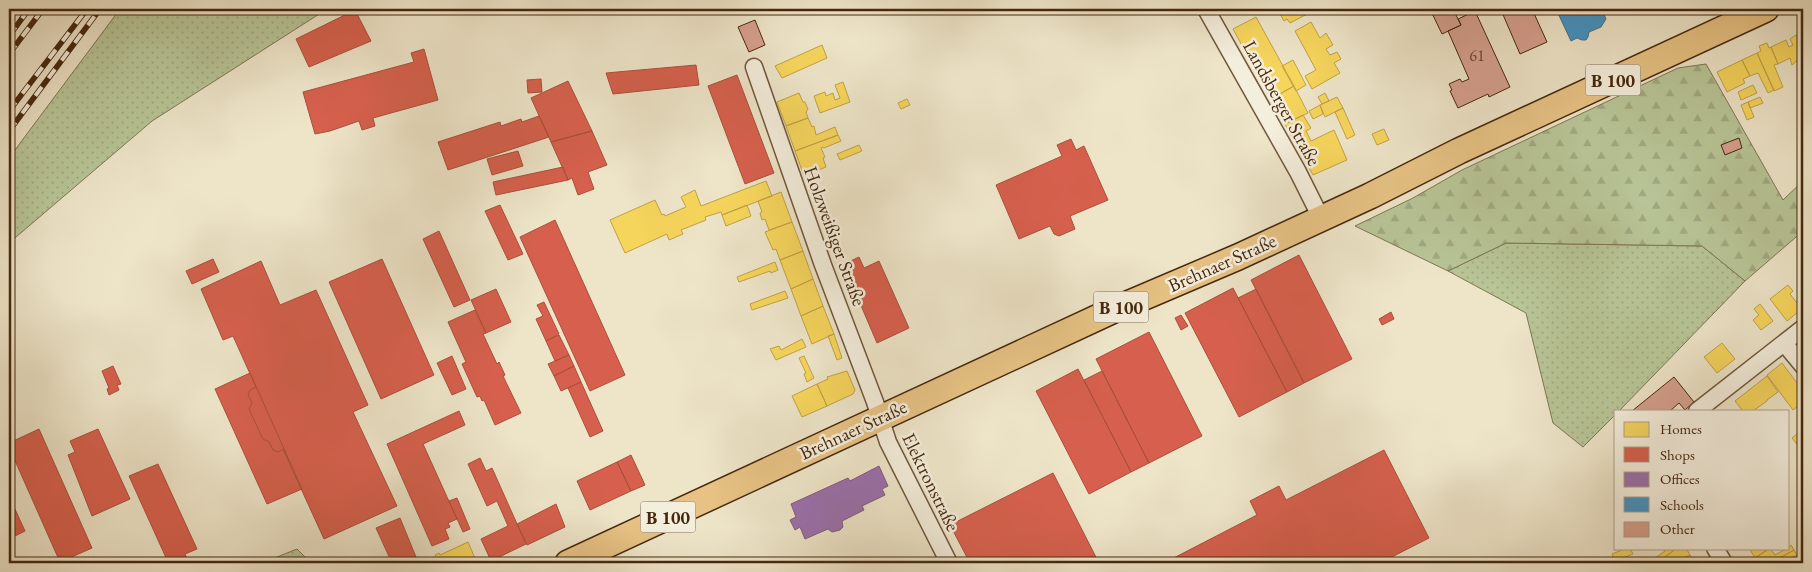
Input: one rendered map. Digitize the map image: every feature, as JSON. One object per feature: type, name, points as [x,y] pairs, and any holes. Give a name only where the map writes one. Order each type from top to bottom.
[{"type":"main road","name":"Brehnaer Straße","points":[[568,563],[1116,309],[1238,257],[1460,151],[1766,9]]},
{"type":"street","name":"Landsberger Straße","points":[[1206,9],[1298,172],[1321,218]]},
{"type":"street","name":"Holzweißiger Straße","points":[[754,67],[823,265],[880,418]]},
{"type":"street","points":[[1697,410],[1803,328]]},
{"type":"street","points":[[1784,342],[1803,366]]},
{"type":"street","name":"Elektronstraße","points":[[880,418],[893,452],[949,563]]},
{"type":"street","points":[[1716,550],[1724,563]]},
{"type":"green space","points":[[120,9],[327,9],[152,121],[9,243],[9,158]]},
{"type":"green space","points":[[1706,64],[1783,200],[1803,181],[1803,231],[1745,281],[1702,246],[1506,243],[1448,271],[1355,226],[1413,198],[1462,170],[1678,68]]},
{"type":"green space","points":[[1506,243],[1702,246],[1745,281],[1620,410],[1614,410],[1614,416],[1583,447],[1553,423],[1526,313],[1448,271]]},
{"type":"green space","points":[[297,549],[311,563],[262,563]]},
{"type":"building: Homes","points":[[1282,9],[1310,9],[1311,12],[1290,23],[1287,19],[1284,21],[1279,12]]},
{"type":"building: Homes","points":[[1256,17],[1294,86],[1271,99],[1233,29]]},
{"type":"building: Homes","points":[[1311,22],[1320,38],[1326,33],[1333,45],[1326,49],[1330,55],[1337,52],[1341,59],[1334,63],[1340,73],[1312,89],[1305,76],[1316,70],[1295,31]]},
{"type":"building: Homes","points":[[1796,35],[1803,53],[1797,56],[1799,59],[1792,65],[1790,58],[1778,64],[1771,47],[1786,40],[1789,47],[1793,45],[1790,39]]},
{"type":"building: Homes","points":[[1767,43],[1769,48],[1771,47],[1778,64],[1774,65],[1783,87],[1774,91],[1757,53],[1761,51],[1759,46]]},
{"type":"building: Homes","points":[[822,45],[827,58],[782,78],[775,66]]},
{"type":"building: Homes","points":[[1757,53],[1774,90],[1768,93],[1758,73],[1750,76],[1742,60]]},
{"type":"building: Homes","points":[[1293,60],[1306,85],[1296,91],[1282,66]]},
{"type":"building: Homes","points":[[1742,60],[1750,76],[1743,79],[1745,83],[1727,92],[1717,72]]},
{"type":"building: Homes","points":[[843,82],[850,102],[820,113],[814,96],[825,92],[826,96],[833,93],[835,100],[840,98],[835,85]]},
{"type":"building: Homes","points":[[1753,85],[1757,93],[1741,100],[1738,92]]},
{"type":"building: Homes","points":[[1294,86],[1308,113],[1285,124],[1271,99]]},
{"type":"building: Homes","points":[[799,93],[808,109],[806,112],[808,118],[786,126],[777,102]]},
{"type":"building: Homes","points":[[1325,93],[1329,101],[1322,104],[1318,97]]},
{"type":"building: Homes","points":[[1337,97],[1343,108],[1325,117],[1320,105]]},
{"type":"building: Homes","points":[[1760,97],[1763,103],[1750,108],[1748,102]]},
{"type":"building: Homes","points":[[907,99],[910,105],[901,109],[898,103]]},
{"type":"building: Homes","points":[[1748,102],[1754,117],[1747,120],[1741,105]]},
{"type":"building: Homes","points":[[1320,105],[1323,114],[1313,119],[1309,111]]},
{"type":"building: Homes","points":[[1343,108],[1355,135],[1347,139],[1335,112]]},
{"type":"building: Homes","points":[[1303,115],[1311,128],[1306,131],[1311,141],[1334,130],[1347,160],[1313,175],[1285,124]]},
{"type":"building: Homes","points":[[808,118],[812,127],[814,126],[816,135],[835,127],[838,135],[795,151],[786,126]]},
{"type":"building: Homes","points":[[1384,129],[1389,140],[1377,145],[1372,134]]},
{"type":"building: Homes","points":[[838,135],[841,141],[821,148],[825,157],[823,158],[826,167],[804,176],[795,151]]},
{"type":"building: Homes","points":[[859,145],[862,151],[840,160],[837,154]]},
{"type":"building: Homes","points":[[766,181],[772,196],[722,215],[721,212],[705,217],[706,220],[681,230],[683,234],[669,240],[667,234],[625,253],[610,220],[655,200],[662,215],[664,214],[665,216],[686,207],[681,197],[695,190],[701,206]]},
{"type":"building: Homes","points":[[781,192],[792,222],[769,230],[765,219],[762,220],[760,213],[762,212],[758,201]]},
{"type":"building: Homes","points":[[747,205],[751,216],[726,226],[722,215]]},
{"type":"building: Homes","points":[[792,222],[803,251],[780,260],[776,249],[773,250],[765,232]]},
{"type":"building: Homes","points":[[803,251],[813,279],[791,289],[780,260]]},
{"type":"building: Homes","points":[[775,262],[778,270],[739,282],[737,277]]},
{"type":"building: Homes","points":[[813,279],[823,306],[801,316],[791,289]]},
{"type":"building: Homes","points":[[1788,285],[1793,291],[1790,294],[1797,303],[1800,300],[1803,308],[1787,321],[1770,299]]},
{"type":"building: Homes","points":[[785,291],[788,298],[752,310],[750,304]]},
{"type":"building: Homes","points":[[1760,304],[1773,321],[1761,330],[1753,320],[1759,315],[1754,309]]},
{"type":"building: Homes","points":[[823,306],[834,334],[812,344],[801,316]]},
{"type":"building: Homes","points":[[834,334],[842,358],[837,360],[828,336]]},
{"type":"building: Homes","points":[[802,339],[806,347],[776,360],[770,349],[779,346],[781,350]]},
{"type":"building: Homes","points":[[1722,343],[1735,359],[1717,373],[1704,357]]},
{"type":"building: Homes","points":[[804,356],[814,378],[807,382],[804,374],[806,373],[799,358]]},
{"type":"building: Homes","points":[[1782,363],[1803,391],[1803,402],[1793,410],[1767,375]]},
{"type":"building: Homes","points":[[847,371],[855,390],[853,394],[827,406],[817,384],[828,379],[827,377]]},
{"type":"building: Homes","points":[[1767,376],[1778,392],[1754,410],[1742,410],[1735,401]]},
{"type":"building: Homes","points":[[817,384],[827,406],[802,417],[792,396]]},
{"type":"building: Homes","points":[[1803,429],[1803,449],[1792,438]]},
{"type":"building: Homes","points":[[468,542],[477,563],[439,563],[435,555],[439,553],[440,555]]},
{"type":"building: Homes","points":[[1790,546],[1794,550],[1771,563],[1758,563],[1755,558],[1767,550],[1771,550],[1775,555],[1784,550],[1790,550]]},
{"type":"building: Homes","points":[[1622,550],[1631,550],[1633,554],[1615,561],[1612,554]]},
{"type":"building: Homes","points":[[1674,550],[1658,562],[1655,558],[1665,551]]},
{"type":"building: Homes","points":[[1674,550],[1687,550],[1690,555],[1676,563],[1673,563],[1670,559],[1664,563],[1658,562]]},
{"type":"building: Homes","points":[[1750,550],[1767,550],[1755,558]]},
{"type":"building: Homes","points":[[1794,550],[1797,555],[1781,563],[1771,563]]},
{"type":"building: Homes","points":[[1690,555],[1696,563],[1676,563]]},
{"type":"building: Shops","points":[[355,10],[371,41],[309,67],[296,39]]},
{"type":"building: Shops","points":[[424,49],[438,100],[373,118],[375,126],[362,130],[359,121],[315,134],[303,92],[414,62],[411,53]]},
{"type":"building: Shops","points":[[696,65],[699,85],[613,94],[606,73]]},
{"type":"building: Shops","points":[[737,75],[774,173],[745,184],[708,86]]},
{"type":"building: Shops","points":[[541,79],[542,92],[528,93],[527,80]]},
{"type":"building: Shops","points":[[568,81],[592,131],[551,142],[531,98]]},
{"type":"building: Shops","points":[[539,116],[549,137],[448,170],[438,142],[500,122],[501,126],[521,119],[522,122]]},
{"type":"building: Shops","points":[[592,131],[607,165],[588,172],[594,189],[578,195],[572,178],[568,180],[551,142]]},
{"type":"building: Shops","points":[[1071,139],[1076,150],[1084,146],[1108,200],[1070,216],[1075,229],[1059,236],[1054,234],[1050,226],[1019,239],[996,185],[1062,156],[1057,145]]},
{"type":"building: Shops","points":[[518,151],[523,166],[492,175],[487,159]]},
{"type":"building: Shops","points":[[563,167],[568,180],[496,195],[493,182]]},
{"type":"building: Shops","points":[[500,205],[523,254],[508,260],[485,211]]},
{"type":"building: Shops","points":[[555,220],[625,375],[590,391],[520,237]]},
{"type":"building: Shops","points":[[439,231],[470,300],[454,307],[423,239]]},
{"type":"building: Shops","points":[[1299,255],[1352,359],[1304,383],[1251,280]]},
{"type":"building: Shops","points":[[859,257],[864,268],[879,261],[909,328],[877,343],[848,275],[845,277],[840,266]]},
{"type":"building: Shops","points":[[213,259],[219,272],[192,284],[186,271]]},
{"type":"building: Shops","points":[[382,259],[434,375],[381,399],[329,282]]},
{"type":"building: Shops","points":[[261,261],[280,305],[316,290],[368,405],[353,412],[397,506],[324,539],[283,449],[278,452],[273,450],[269,442],[263,439],[249,409],[252,403],[248,395],[250,390],[256,387],[233,336],[223,340],[201,289]]},
{"type":"building: Shops","points":[[1233,288],[1287,392],[1239,417],[1185,313]]},
{"type":"building: Shops","points":[[496,289],[511,322],[486,333],[471,300]]},
{"type":"building: Shops","points":[[1256,289],[1304,383],[1287,392],[1238,298]]},
{"type":"building: Shops","points":[[544,302],[559,334],[546,341],[536,319],[543,316],[537,305]]},
{"type":"building: Shops","points":[[475,310],[486,333],[483,334],[497,364],[499,362],[505,375],[503,376],[521,413],[495,425],[484,400],[482,401],[480,396],[477,397],[462,364],[466,362],[448,322]]},
{"type":"building: Shops","points":[[1391,312],[1394,319],[1382,325],[1379,319]]},
{"type":"building: Shops","points":[[1181,315],[1188,326],[1181,330],[1175,318]]},
{"type":"building: Shops","points":[[1149,332],[1202,436],[1149,463],[1096,359]]},
{"type":"building: Shops","points":[[559,335],[569,355],[555,361],[546,341]]},
{"type":"building: Shops","points":[[569,355],[574,366],[554,376],[548,364]]},
{"type":"building: Shops","points":[[452,356],[466,389],[452,395],[437,363]]},
{"type":"building: Shops","points":[[113,366],[121,384],[117,385],[119,390],[109,395],[107,389],[109,388],[102,371]]},
{"type":"building: Shops","points":[[574,366],[581,382],[561,391],[554,376]]},
{"type":"building: Shops","points":[[1078,369],[1131,472],[1089,494],[1036,391]]},
{"type":"building: Shops","points":[[1102,371],[1149,463],[1131,472],[1084,380]]},
{"type":"building: Shops","points":[[250,373],[302,489],[267,504],[215,389]]},
{"type":"building: Shops","points":[[581,382],[603,431],[590,437],[568,388]]},
{"type":"building: Shops","points":[[459,411],[465,425],[423,444],[457,519],[448,523],[450,527],[445,529],[449,539],[432,546],[387,444]]},
{"type":"building: Shops","points":[[39,429],[92,548],[60,562],[9,447],[9,443]]},
{"type":"building: Shops","points":[[98,429],[130,499],[92,516],[68,455],[75,452],[70,441]]},
{"type":"building: Shops","points":[[1384,450],[1429,538],[1380,563],[1164,563],[1257,515],[1250,501],[1279,486],[1286,500]]},
{"type":"building: Shops","points":[[631,455],[645,485],[631,491],[617,462]]},
{"type":"building: Shops","points":[[480,458],[486,471],[492,468],[526,544],[491,561],[481,539],[508,526],[497,501],[487,506],[468,464]]},
{"type":"building: Shops","points":[[617,462],[631,491],[590,510],[577,481]]},
{"type":"building: Shops","points":[[158,464],[197,549],[185,554],[187,559],[182,562],[180,557],[168,562],[129,476]]},
{"type":"building: Shops","points":[[1053,473],[1099,563],[970,563],[950,525]]},
{"type":"building: Shops","points":[[9,496],[25,531],[9,539]]},
{"type":"building: Shops","points":[[457,498],[470,529],[463,532],[449,501]]},
{"type":"building: Shops","points":[[556,504],[565,527],[527,545],[517,524]]},
{"type":"building: Shops","points":[[400,518],[416,557],[403,563],[392,563],[376,528]]},
{"type":"building: Shops","points":[[94,557],[97,563],[78,563]]},
{"type":"building: Offices","points":[[879,466],[888,486],[882,489],[885,495],[862,506],[864,510],[842,521],[843,527],[840,530],[832,532],[828,529],[805,539],[800,527],[795,530],[790,520],[796,517],[791,504],[848,478],[850,481]]},
{"type":"building: Schools","points":[[1556,9],[1602,9],[1606,19],[1601,27],[1589,32],[1586,40],[1577,38],[1571,41]]},
{"type":"building: Other","points":[[1430,9],[1453,9],[1461,25],[1442,34]]},
{"type":"building: Other","points":[[1532,9],[1547,42],[1520,54],[1501,10]]},
{"type":"building: Other","points":[[1475,11],[1510,87],[1489,97],[1488,94],[1458,108],[1450,91],[1452,90],[1449,84],[1460,79],[1462,82],[1469,79],[1448,31],[1461,25],[1458,19]]},
{"type":"building: Other","points":[[755,20],[765,45],[749,52],[738,27]]},
{"type":"building: Other","points":[[1739,138],[1742,148],[1725,155],[1721,145]]},
{"type":"building: Other","points":[[1674,377],[1694,402],[1685,410],[1679,403],[1671,410],[1633,410]]},
{"type":"railway","points":[[9,36],[29,9]]},
{"type":"railway","points":[[9,54],[43,9]]},
{"type":"railway","points":[[9,111],[87,9]]},
{"type":"railway","points":[[9,131],[100,9]]}]
